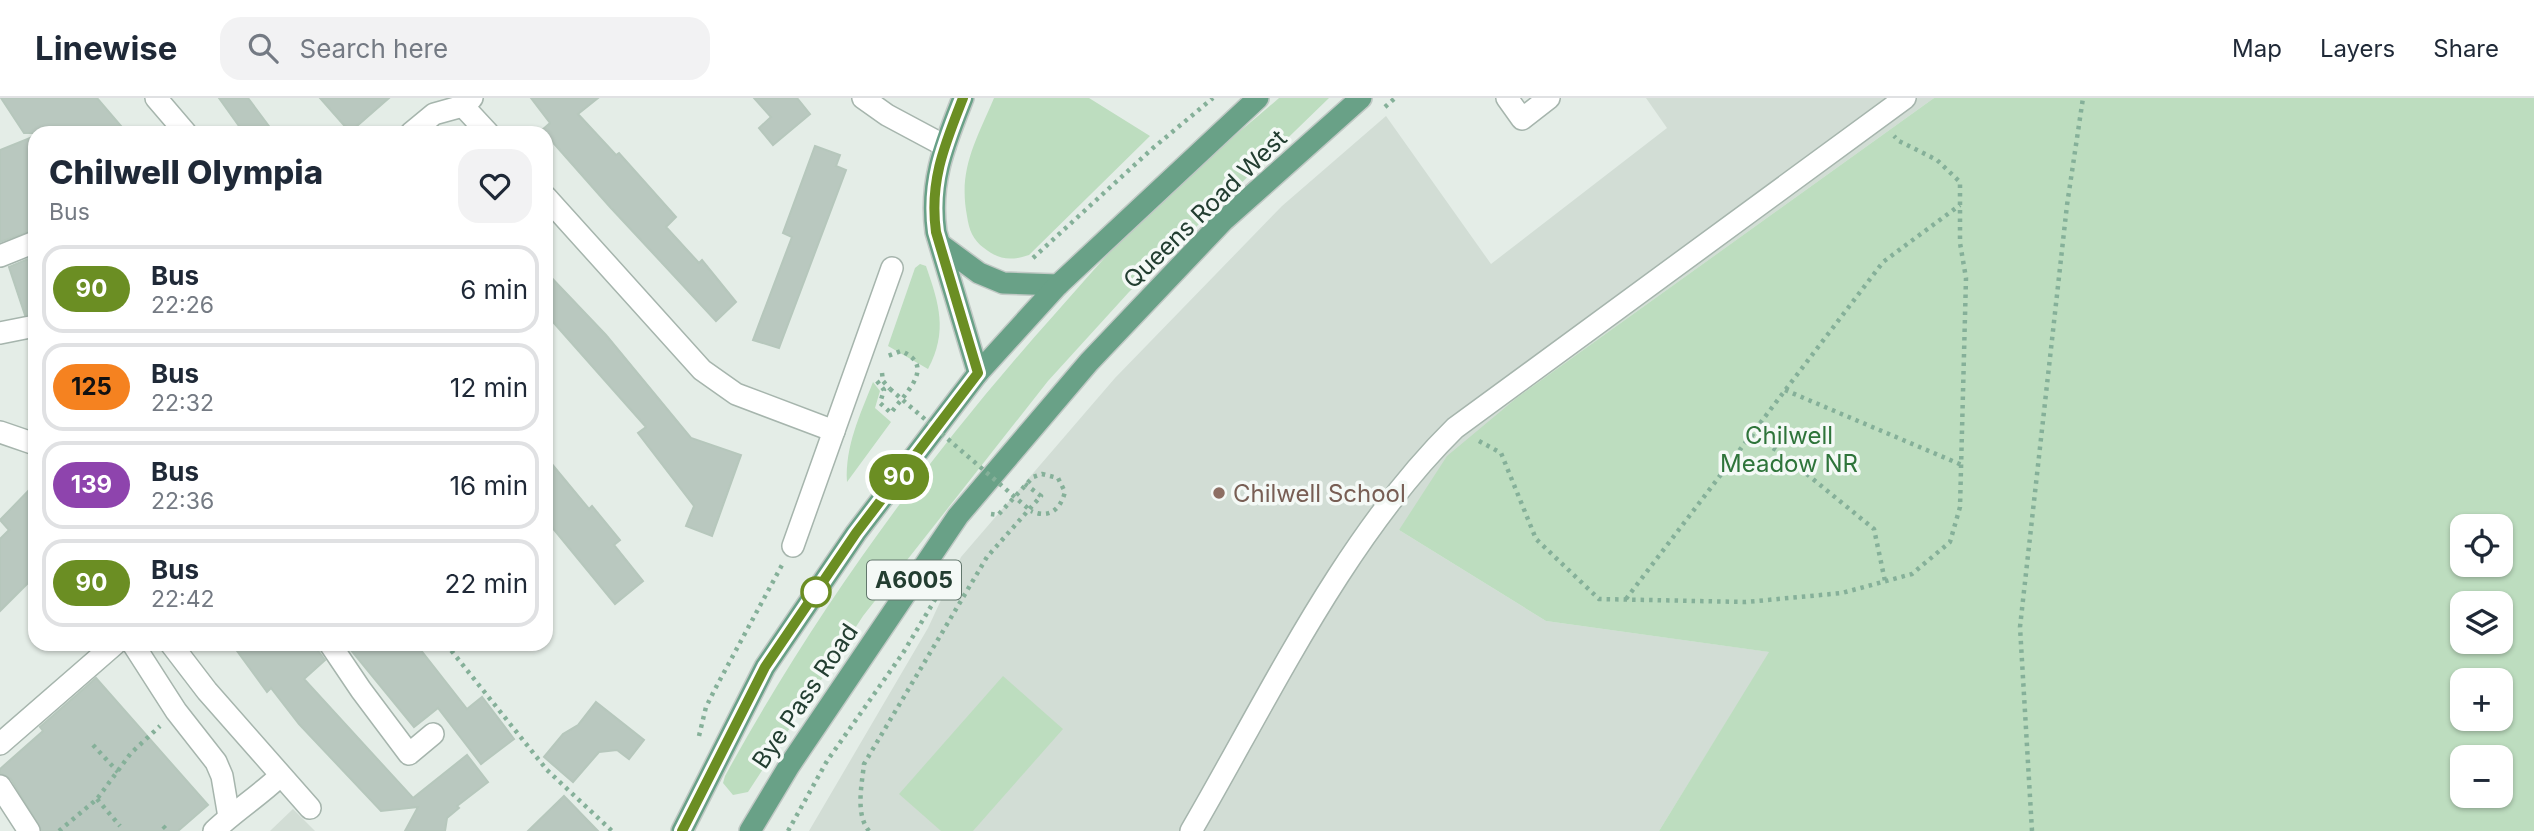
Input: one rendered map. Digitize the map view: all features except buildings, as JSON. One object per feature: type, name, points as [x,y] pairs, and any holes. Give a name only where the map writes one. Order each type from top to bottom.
[{"type":"main road","points":[[963,98],[945,146],[934,188],[933,211],[978,373]]},
{"type":"main road","name":"Queens Road West","points":[[1058,285],[1258,98]]},
{"type":"main road","name":"Queens Road West","points":[[1088,362],[1223,221],[1361,98]]},
{"type":"main road","points":[[941,245],[979,273],[1003,283],[1058,285]]},
{"type":"main road","name":"Bye Pass Road","points":[[682,831],[765,667],[856,533],[978,373],[1058,285]]},
{"type":"main road","name":"Bye Pass Road","points":[[750,831],[789,766],[958,516],[1088,362]]},
{"type":"street","points":[[156,98],[180,126]]},
{"type":"street","points":[[863,98],[887,115],[945,146]]},
{"type":"street","points":[[1507,98],[1522,120],[1549,98]]},
{"type":"street","points":[[1191,831],[1297,645],[1385,509],[1423,460],[1455,428],[1905,98]]},
{"type":"street","points":[[419,126],[434,114],[468,102],[483,126]]},
{"type":"street","points":[[553,205],[702,370],[736,394],[834,431]]},
{"type":"street","points":[[0,256],[28,245]]},
{"type":"street","points":[[793,546],[892,268]]},
{"type":"street","points":[[0,333],[28,327]]},
{"type":"street","points":[[0,432],[28,442]]},
{"type":"street","points":[[0,744],[107,651]]},
{"type":"street","points":[[137,651],[176,711],[216,762],[222,776],[222,824]]},
{"type":"street","points":[[176,651],[279,776],[310,808]]},
{"type":"street","points":[[335,651],[409,754],[433,734]]},
{"type":"street","points":[[222,824],[253,802],[279,776]]},
{"type":"street","points":[[0,786],[29,831]]},
{"type":"path","points":[[1027,264],[1093,202],[1213,98]]},
{"type":"path","points":[[1375,115],[1395,98]]},
{"type":"path","points":[[2032,831],[2020,627],[2067,205],[2083,98]]},
{"type":"path","points":[[1455,428],[1501,453],[1536,538],[1599,599],[1746,603],[1842,593],[1912,574],[1950,542],[1960,507],[1966,278],[1960,243],[1960,182],[1937,160],[1899,141],[1877,117]]},
{"type":"path","points":[[1625,600],[1883,262],[1960,205]]},
{"type":"path","points":[[859,359],[884,390],[880,403],[891,413],[916,379],[918,364],[913,356],[901,351],[892,353],[885,359]]},
{"type":"path","points":[[882,369],[883,381],[890,389],[1031,510],[1039,514],[1051,513],[1062,502],[1065,492],[1058,478],[1042,474],[1025,484],[1004,510]]},
{"type":"path","points":[[1785,390],[1962,465]]},
{"type":"path","points":[[1751,435],[1781,453],[1874,529],[1885,581]]},
{"type":"path","points":[[1006,493],[1015,483]]},
{"type":"path","points":[[869,831],[865,826],[860,799],[864,764],[987,557],[1041,496],[1025,484]]},
{"type":"path","points":[[989,513],[998,503]]},
{"type":"path","points":[[698,741],[706,707],[793,546]]},
{"type":"path","points":[[788,831],[827,761],[934,604],[944,581]]},
{"type":"path","points":[[452,651],[547,770],[612,831]]},
{"type":"path","points":[[59,831],[97,799],[131,753],[176,711]]},
{"type":"path","points":[[93,745],[118,772]]},
{"type":"path","points":[[97,799],[120,826]]},
{"type":"path","points":[[163,826],[168,831]]},
{"type":"shaded area","name":"Chilwell School","points":[[1646,98],[1934,98],[1519,396],[1399,530],[1546,621],[1770,652],[1659,831],[809,831],[928,628],[961,557],[1115,378],[1282,206],[1386,116],[1491,264],[1667,128]]},
{"type":"shaded area","points":[[293,809],[315,831],[270,831]]},
{"type":"green space","points":[[994,98],[1089,98],[1150,136],[1029,255],[1016,258],[1000,257],[980,245],[972,234],[967,216],[967,169],[975,142]]},
{"type":"green space","points":[[1279,98],[1329,98],[1129,292],[1048,381],[863,616],[748,792],[733,795],[723,783],[725,776],[760,714],[876,536],[962,423],[1007,368],[1131,229],[1188,175]]},
{"type":"green space","name":"Chilwell Meadow NR","points":[[1934,98],[2534,98],[2534,831],[1659,831],[1769,652],[1546,621],[1399,530],[1447,456],[1519,396]]},
{"type":"green space","points":[[920,264],[926,266],[935,293],[940,330],[928,369],[888,346],[915,268]]},
{"type":"green space","points":[[873,382],[880,391],[875,408],[891,422],[847,482],[851,443]]},
{"type":"green space","points":[[1003,676],[1063,729],[973,831],[941,831],[899,794]]},
{"type":"bus line","name":"90","points":[[682,831],[765,667],[856,533],[978,373],[936,232],[933,211],[938,169],[963,98]]},
{"type":"place","name":"Chilwell School","points":[[1219,493]]}]
